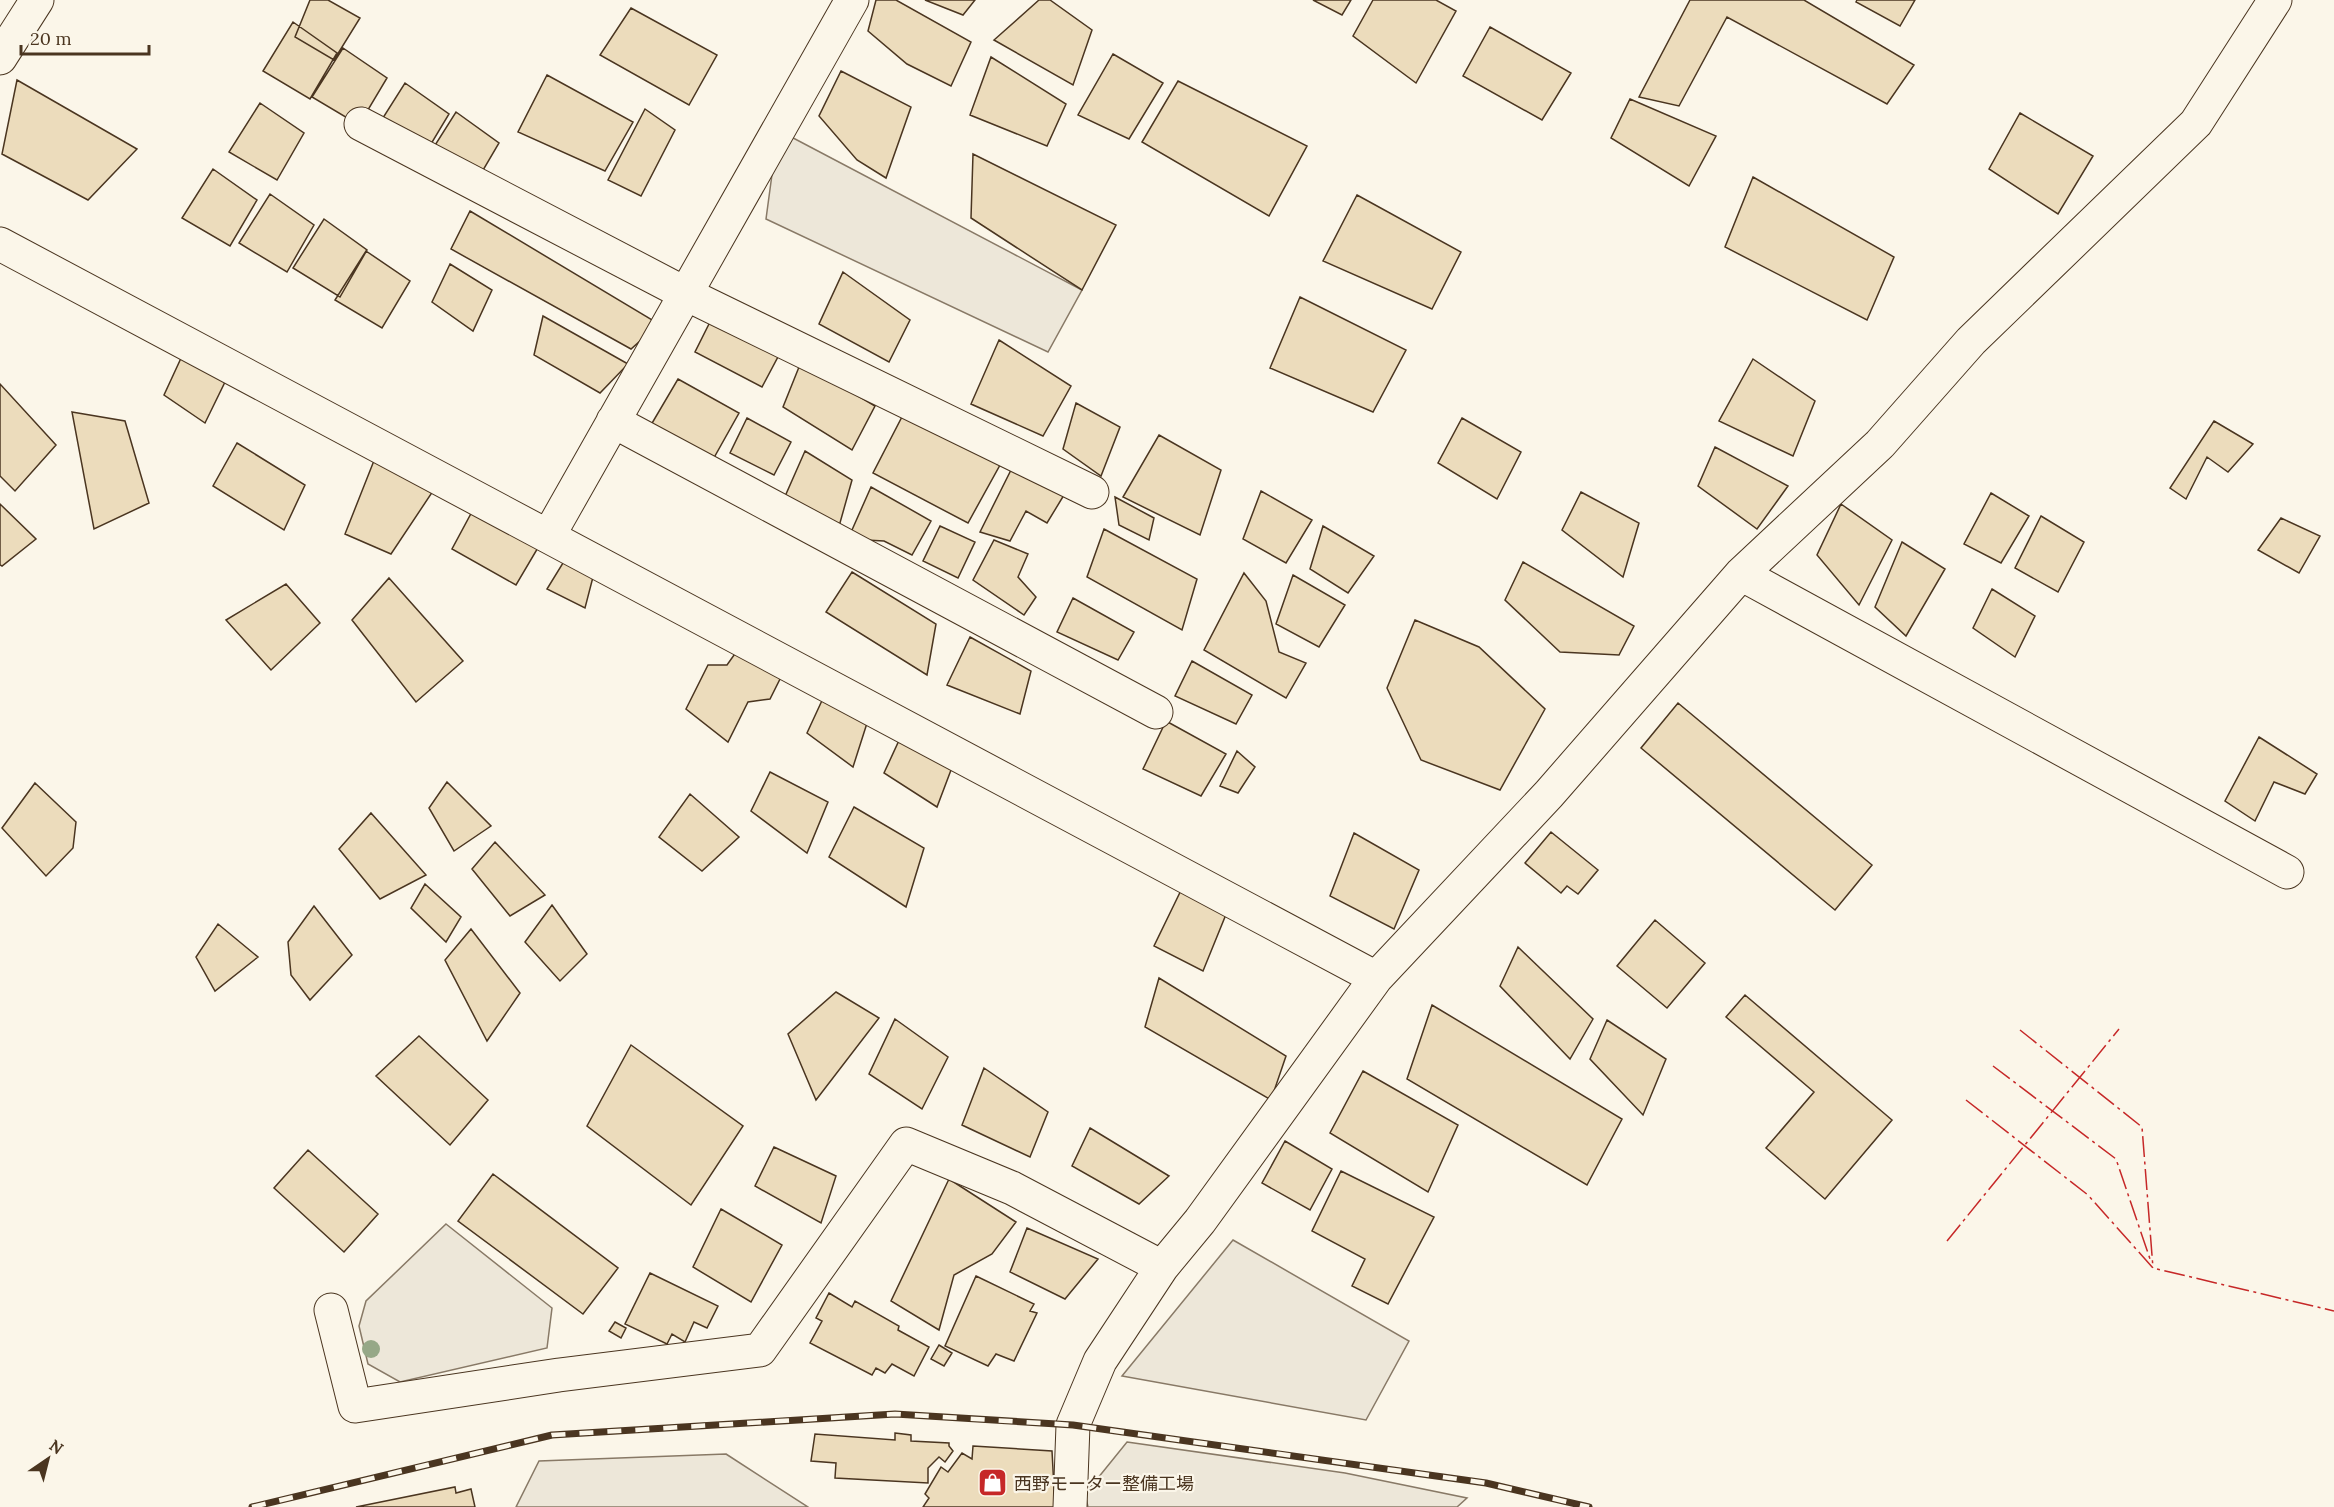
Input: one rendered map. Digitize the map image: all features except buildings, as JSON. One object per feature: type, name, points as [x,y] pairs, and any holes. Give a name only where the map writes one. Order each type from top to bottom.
[{"type":"street","points":[[0,58],[37,0]]},
{"type":"street","points":[[549,535],[852,0]]},
{"type":"street","points":[[1070,1507],[1073,1425],[1100,1361],[1162,1267],[1200,1221],[1376,978],[1549,794],[1741,574],[1880,444],[1971,341],[2196,123],[2275,0]]},
{"type":"street","points":[[361,124],[686,294],[1092,492]]},
{"type":"street","points":[[0,244],[1376,978]]},
{"type":"street","points":[[613,421],[1156,712]]},
{"type":"street","points":[[1741,574],[2287,872]]},
{"type":"street","points":[[331,1310],[355,1406],[559,1375],[760,1350],[906,1144],[1012,1188],[1162,1267]]},
{"type":"shaded area","points":[[778,130],[1082,290],[1048,352],[766,219]]},
{"type":"shaded area","points":[[446,1224],[552,1308],[547,1348],[400,1382],[368,1364],[359,1326],[366,1301]]},
{"type":"shaded area","points":[[1233,1240],[1409,1341],[1366,1420],[1122,1376]]},
{"type":"shaded area","points":[[1127,1442],[1345,1473],[1467,1498],[1457,1507],[1088,1507],[1085,1494]]},
{"type":"shaded area","points":[[726,1454],[808,1507],[516,1507],[539,1461]]},
{"type":"railway","points":[[252,1507],[552,1435],[895,1414],[1073,1425],[1486,1483],[1589,1507]]},
{"type":"power","points":[[1947,1241],[2119,1029]]},
{"type":"power","points":[[2020,1030],[2142,1127],[2153,1268]]},
{"type":"power","points":[[1993,1066],[2116,1159],[2150,1259]]},
{"type":"power","points":[[1966,1100],[2088,1195],[2153,1268],[2334,1311]]},
{"type":"place","name":"西野モーター整備工場","points":[[993,1483]]}]
